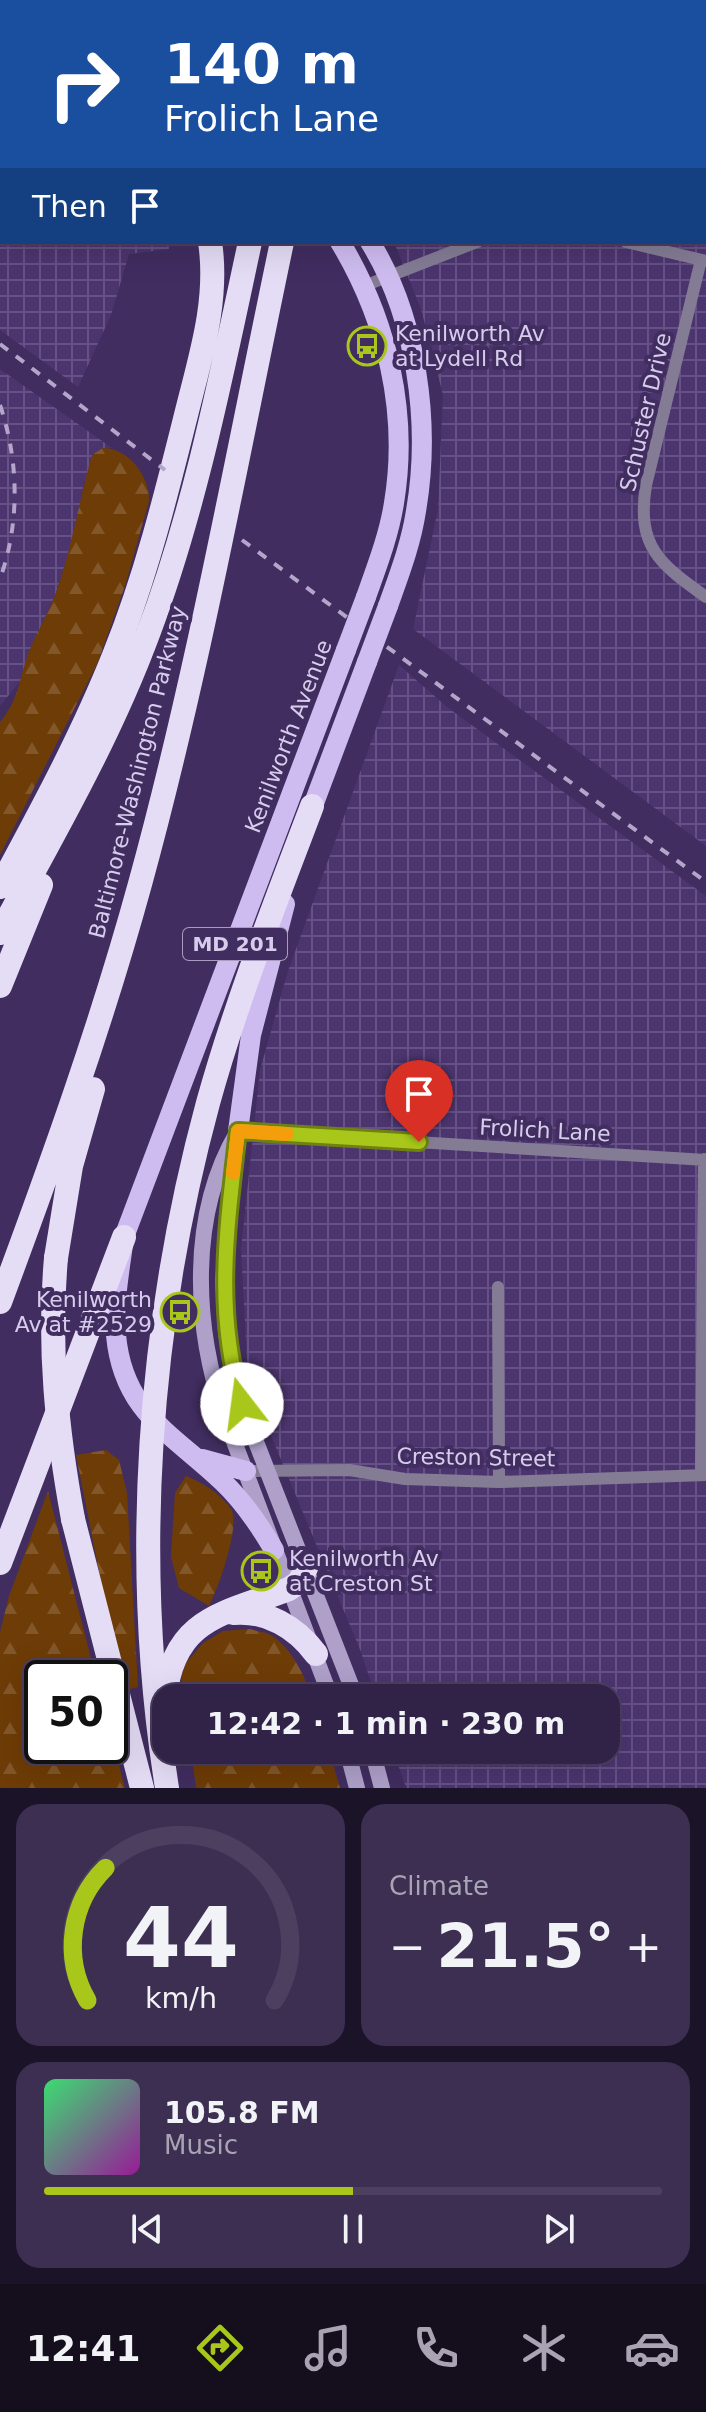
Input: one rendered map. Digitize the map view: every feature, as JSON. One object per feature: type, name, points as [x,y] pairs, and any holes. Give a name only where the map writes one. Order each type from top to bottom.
[{"type":"highway","points":[[0,887],[102,683],[146,563],[207,328],[213,273],[210,244]]},
{"type":"highway","name":"Baltimore-Washington Parkway","points":[[0,933],[91,764],[140,656],[171,566],[232,330],[250,244]]},
{"type":"highway","name":"Baltimore-Washington Parkway","points":[[0,1302],[64,1126],[139,887],[190,685],[282,244]]},
{"type":"highway","points":[[0,986],[91,764]]},
{"type":"highway","name":"MD 201","points":[[156,1684],[149,1605],[149,1506],[154,1422],[174,1261],[208,1106],[235,1013],[312,806]]},
{"type":"highway","points":[[139,887],[118,1002],[71,1166],[56,1258],[52,1331],[55,1398],[73,1519],[142,1788]]},
{"type":"highway","name":"MD 201","points":[[0,1563],[124,1237]]},
{"type":"highway","points":[[167,1684],[174,1657],[191,1633],[215,1618],[289,1589],[299,1582],[306,1568]]},
{"type":"highway","points":[[215,1618],[247,1612],[271,1618],[294,1631],[316,1654]]},
{"type":"highway","name":"MD 201","points":[[164,1764],[167,1788]]},
{"type":"main road","name":"Kenilworth Avenue","points":[[274,1550],[232,1490],[154,1422],[130,1387],[117,1345],[116,1307],[124,1237],[389,529],[398,454],[398,412],[388,354],[364,286],[341,244]]},
{"type":"main road","name":"MD 201","points":[[312,806],[409,547],[417,510],[422,455],[420,405],[414,366],[388,277],[371,244]]},
{"type":"main road","points":[[312,806],[253,1026],[224,1256],[226,1332],[238,1390],[351,1684]]},
{"type":"main road","points":[[238,1131],[220,1169],[211,1204],[203,1251],[203,1332],[214,1383],[326,1684]]},
{"type":"main road","points":[[191,1455],[246,1471]]},
{"type":"main road","points":[[351,1764],[357,1788]]},
{"type":"main road","points":[[376,1764],[382,1788]]},
{"type":"street","points":[[364,286],[470,244]]},
{"type":"street","points":[[634,244],[704,261]]},
{"type":"street","name":"Schuster Drive","points":[[704,261],[646,485],[644,518],[648,536],[666,568],[706,597]]},
{"type":"street","name":"Frolich Lane","points":[[238,1131],[705,1160]]},
{"type":"street","points":[[703,1475],[705,1160]]},
{"type":"street","points":[[498,1287],[499,1482]]},
{"type":"street","name":"Creston Street","points":[[246,1471],[349,1470],[405,1479],[499,1482],[703,1475]]},
{"type":"shaded area","points":[[0,244],[168,244],[169,249],[129,254],[111,315],[78,387],[0,330]]},
{"type":"shaded area","points":[[395,244],[706,244],[706,846],[413,629],[438,509],[443,395],[421,309]]},
{"type":"shaded area","points":[[0,369],[112,448],[103,448],[84,483],[76,529],[55,596],[29,652],[22,679],[0,706]]},
{"type":"shaded area","points":[[399,665],[447,707],[706,896],[706,1788],[406,1788],[398,1764],[620,1764],[620,1684],[371,1684],[269,1431],[247,1360],[241,1249],[260,1070],[288,971]]},
{"type":"green space","points":[[103,448],[121,453],[136,466],[146,483],[149,501],[125,586],[97,664],[0,855],[0,722],[15,696],[30,649],[56,593],[92,455]]},
{"type":"green space","points":[[106,1450],[119,1460],[127,1493],[138,1687],[130,1689],[128,1660],[121,1660],[107,1612],[76,1455]]},
{"type":"green space","points":[[186,1476],[217,1494],[231,1509],[233,1517],[227,1557],[209,1606],[179,1588],[171,1557],[175,1493]]},
{"type":"green space","points":[[48,1491],[91,1660],[24,1660],[24,1764],[119,1764],[125,1788],[0,1788],[0,1632],[9,1596]]},
{"type":"green space","points":[[250,1629],[277,1639],[290,1654],[306,1684],[182,1684],[186,1663],[203,1643],[223,1631]]},
{"type":"green space","points":[[193,1764],[333,1764],[340,1788],[196,1788]]},
{"type":"railway","points":[[0,344],[165,470]]},
{"type":"railway","points":[[0,405],[11,448],[15,492],[11,536],[0,579]]},
{"type":"railway","points":[[242,540],[706,882]]},
{"type":"slow traffic","points":[[233,1173],[238,1131],[287,1134]]},
{"type":"place","name":"Kenilworth Av at Lydell Rd","points":[[367,346]]},
{"type":"place","name":"Kenilworth Av at #2529","points":[[180,1312]]},
{"type":"place","name":"Kenilworth Av at Creston St","points":[[261,1571]]},
{"type":"route","points":[[242,1404],[226,1332],[224,1293],[226,1237],[238,1131],[419,1142]]}]
